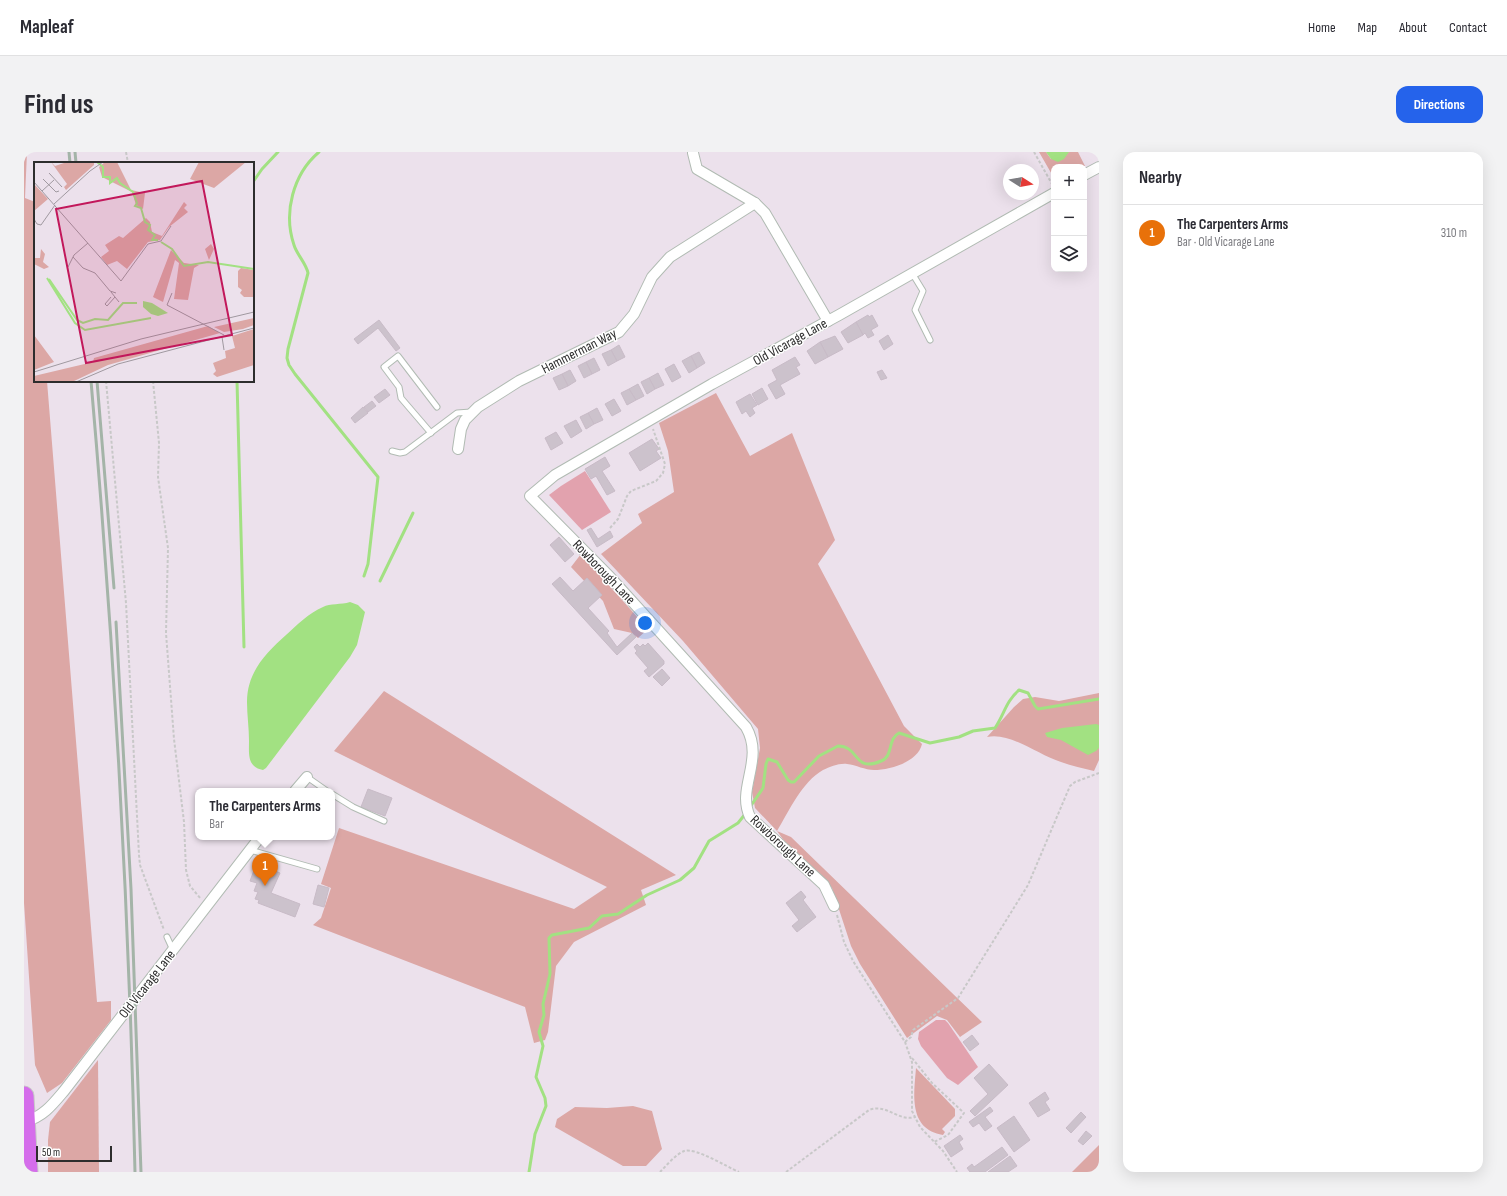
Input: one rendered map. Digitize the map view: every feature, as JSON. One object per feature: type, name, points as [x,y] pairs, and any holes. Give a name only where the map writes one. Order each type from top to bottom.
[{"type":"highway","points":[[25,1106],[28,1172]]},
{"type":"street","points":[[693,153],[697,169],[755,203],[772,222],[828,321]]},
{"type":"street","points":[[1087,174],[1099,167]]},
{"type":"street","name":"Old Vicarage Lane","points":[[530,496],[555,475],[649,420],[1051,195]]},
{"type":"street","name":"Hammerman Way","points":[[458,449],[461,429],[465,420],[478,406],[519,381],[619,332],[634,314],[652,277],[670,257],[755,203]]},
{"type":"street","name":"Rowborough Lane","points":[[530,496],[610,578],[746,727],[752,736],[754,753],[746,797],[747,813],[824,885],[834,906]]},
{"type":"street","points":[[298,788],[307,777]]},
{"type":"street","name":"Old Vicarage Lane","points":[[25,1106],[34,1119],[52,1104],[258,840]]},
{"type":"lane","points":[[912,273],[923,291],[915,310],[930,340]]},
{"type":"lane","points":[[431,433],[401,398],[399,387],[384,366],[398,356],[437,407]]},
{"type":"lane","points":[[392,451],[400,453],[405,452],[457,413],[472,412]]},
{"type":"lane","points":[[307,777],[323,788]]},
{"type":"lane","points":[[335,796],[352,807],[384,821]]},
{"type":"lane","points":[[250,850],[317,869]]},
{"type":"lane","points":[[167,937],[173,950]]},
{"type":"path","points":[[126,152],[128,162]]},
{"type":"path","points":[[1034,152],[1051,183]]},
{"type":"path","points":[[106,382],[126,603],[140,865],[167,937]]},
{"type":"path","points":[[153,382],[159,443],[158,477],[168,548],[166,633],[174,739],[184,822],[186,870],[190,886],[196,894],[208,904]]},
{"type":"path","points":[[610,528],[618,519],[627,496],[631,491],[656,481],[662,473],[665,464],[649,420]]},
{"type":"path","points":[[905,1042],[911,1037],[913,1030],[958,998],[1028,885],[1070,786],[1075,782],[1099,773]]},
{"type":"path","points":[[834,906],[844,942],[853,961],[905,1042],[911,1057],[932,1083],[964,1113],[948,1135],[934,1142]]},
{"type":"path","points":[[911,1057],[912,1110],[920,1128],[934,1142],[957,1172]]},
{"type":"path","points":[[786,1172],[870,1110],[875,1108],[884,1109],[904,1119],[915,1117]]},
{"type":"path","points":[[660,1172],[677,1155],[690,1150],[739,1172]]},
{"type":"shaded area","points":[[24,152],[27,152],[25,198],[34,202],[34,382],[47,382],[97,1002],[111,1001],[111,1020],[62,1083],[47,1093],[35,1065],[24,903]]},
{"type":"shaded area","points":[[1039,152],[1046,152],[1051,159],[1069,152],[1078,152],[1084,164],[1051,164],[1051,173]]},
{"type":"shaded area","points":[[1046,152],[1069,152],[1064,159],[1058,162],[1051,159]]},
{"type":"shaded area","points":[[716,393],[750,456],[792,433],[835,540],[818,564],[904,726],[922,744],[915,756],[895,767],[874,770],[844,764],[823,770],[815,775],[802,789],[777,831],[755,808],[752,792],[760,748],[758,729],[683,641],[601,554],[642,523],[638,514],[674,492],[668,451],[659,423]]},
{"type":"shaded area","points":[[585,471],[611,512],[582,530],[549,495]]},
{"type":"shaded area","points":[[581,554],[648,629],[638,638],[632,633],[614,629],[603,601],[571,567]]},
{"type":"shaded area","points":[[350,602],[358,605],[365,612],[357,645],[350,657],[266,768],[263,770],[254,766],[249,755],[247,702],[250,681],[254,672],[271,649],[308,616],[332,604]]},
{"type":"shaded area","points":[[384,691],[676,875],[641,890],[646,905],[574,942],[556,966],[548,1032],[545,1040],[534,1043],[525,1007],[313,925],[321,918],[331,888],[321,884],[339,828],[574,909],[607,887],[334,751]]},
{"type":"shaded area","points":[[1099,693],[1099,760],[1094,771],[1052,759],[1015,741],[996,736],[987,737],[1023,699],[1035,697],[1059,701]]},
{"type":"shaded area","points":[[1096,724],[1099,725],[1099,748],[1088,755],[1061,740],[1047,737],[1045,733],[1062,728]]},
{"type":"shaded area","points":[[777,831],[791,837],[982,1022],[960,1037],[947,1020],[937,1016],[907,1038],[860,964],[851,946],[832,888],[825,879],[787,845]]},
{"type":"shaded area","points":[[936,1020],[945,1020],[948,1023],[978,1067],[958,1085],[947,1078],[921,1046],[918,1039],[919,1032]]},
{"type":"shaded area","points":[[98,1060],[99,1172],[48,1172],[48,1140],[50,1122]]},
{"type":"shaded area","points":[[916,1068],[955,1109],[955,1116],[942,1129],[945,1132],[943,1135],[924,1126],[919,1118],[914,1099]]},
{"type":"shaded area","points":[[633,1106],[652,1111],[662,1149],[646,1166],[623,1166],[555,1127],[557,1119],[575,1107],[607,1108]]},
{"type":"shaded area","points":[[1099,1145],[1099,1172],[1072,1172]]},
{"type":"building","points":[[868,315],[869,317],[872,315],[878,326],[871,330],[874,335],[868,338],[865,333],[863,335],[856,322]]},
{"type":"building","points":[[379,320],[400,348],[396,351],[378,328],[358,344],[354,339]]},
{"type":"building","points":[[856,322],[863,335],[848,343],[841,332]]},
{"type":"building","points":[[888,335],[893,344],[884,350],[879,341]]},
{"type":"building","points":[[835,336],[843,349],[828,357],[820,342]]},
{"type":"building","points":[[820,342],[828,357],[815,364],[807,351]]},
{"type":"building","points":[[619,345],[625,357],[617,361],[611,350]]},
{"type":"building","points":[[611,350],[617,361],[608,366],[602,354]]},
{"type":"building","points":[[699,352],[705,363],[697,368],[691,356]]},
{"type":"building","points":[[691,356],[697,368],[689,373],[682,361]]},
{"type":"building","points":[[795,357],[800,365],[796,367],[800,374],[780,385],[785,394],[776,399],[768,385],[777,380],[772,370]]},
{"type":"building","points":[[594,358],[600,370],[592,374],[586,362]]},
{"type":"building","points":[[586,362],[592,374],[584,378],[578,366]]},
{"type":"building","points":[[674,364],[681,377],[672,382],[665,369]]},
{"type":"building","points":[[570,370],[576,381],[568,386],[562,374]]},
{"type":"building","points":[[882,370],[887,378],[881,380],[877,372]]},
{"type":"building","points":[[658,373],[664,385],[655,389],[649,378]]},
{"type":"building","points":[[562,374],[568,386],[559,390],[553,378]]},
{"type":"building","points":[[649,378],[655,389],[647,394],[641,382]]},
{"type":"building","points":[[638,384],[644,396],[636,400],[629,389]]},
{"type":"building","points":[[762,388],[768,399],[758,405],[752,394]]},
{"type":"building","points":[[385,389],[390,395],[379,403],[374,397]]},
{"type":"building","points":[[629,389],[636,400],[627,405],[621,393]]},
{"type":"building","points":[[750,394],[757,405],[752,408],[755,413],[750,417],[746,411],[742,414],[736,402]]},
{"type":"building","points":[[614,399],[621,411],[612,416],[605,404]]},
{"type":"building","points":[[372,401],[376,406],[368,412],[364,407]]},
{"type":"building","points":[[363,407],[368,413],[355,423],[351,418]]},
{"type":"building","points":[[597,408],[603,420],[594,424],[588,413]]},
{"type":"building","points":[[588,413],[594,424],[586,429],[580,417]]},
{"type":"building","points":[[576,420],[582,431],[571,438],[564,426]]},
{"type":"building","points":[[556,432],[563,443],[551,450],[545,438]]},
{"type":"building","points":[[652,439],[659,449],[656,451],[661,458],[640,471],[629,453]]},
{"type":"building","points":[[605,457],[610,466],[602,471],[615,491],[607,495],[596,476],[591,479],[585,469]]},
{"type":"building","points":[[591,528],[598,539],[610,531],[613,537],[597,547],[587,530]]},
{"type":"building","points":[[559,537],[574,554],[565,562],[550,545]]},
{"type":"building","points":[[560,577],[573,591],[587,578],[602,595],[588,608],[609,631],[607,633],[617,647],[632,633],[636,637],[617,655],[552,584]]},
{"type":"building","points":[[648,643],[664,661],[664,664],[649,677],[644,671],[648,668],[635,653],[637,651],[634,647],[637,644],[640,647],[643,644],[645,646]]},
{"type":"building","points":[[662,669],[670,678],[662,686],[653,677]]},
{"type":"building","points":[[368,789],[392,798],[385,816],[361,807]]},
{"type":"building","points":[[259,857],[266,860],[268,868],[280,873],[271,893],[300,904],[295,917],[258,903],[259,900],[255,899],[258,892],[254,891],[257,883],[250,881]]},
{"type":"building","points":[[318,885],[329,888],[324,907],[313,904]]},
{"type":"building","points":[[801,891],[806,897],[803,900],[816,917],[797,932],[792,926],[799,920],[786,903]]},
{"type":"building","points":[[972,1035],[979,1044],[970,1051],[963,1042]]},
{"type":"building","points":[[989,1064],[1008,1085],[975,1116],[970,1111],[988,1094],[974,1078]]},
{"type":"building","points":[[1045,1092],[1049,1099],[1045,1102],[1050,1110],[1038,1117],[1029,1103]]},
{"type":"building","points":[[990,1107],[993,1111],[985,1117],[992,1126],[985,1131],[979,1123],[973,1127],[969,1122]]},
{"type":"building","points":[[1081,1112],[1086,1117],[1071,1133],[1066,1128]]},
{"type":"building","points":[[1014,1116],[1030,1140],[1014,1152],[997,1128]]},
{"type":"building","points":[[1086,1131],[1092,1136],[1083,1145],[1078,1141]]},
{"type":"building","points":[[960,1135],[963,1139],[959,1142],[963,1149],[951,1157],[944,1146]]},
{"type":"building","points":[[1002,1147],[1008,1155],[985,1172],[970,1172],[967,1168],[972,1164],[974,1167]]},
{"type":"building","points":[[1010,1156],[1017,1166],[1008,1172],[988,1172]]},
{"type":"waterway","points":[[254,181],[262,169],[278,152]]},
{"type":"waterway","points":[[319,152],[303,171],[297,183],[290,207],[291,233],[294,245],[308,273],[287,358],[289,365],[295,374],[378,477],[368,564],[364,576]]},
{"type":"waterway","points":[[237,382],[244,647]]},
{"type":"waterway","points":[[380,581],[413,513]]},
{"type":"waterway","points":[[750,807],[763,788],[768,759],[777,762],[788,780],[794,782],[819,756],[838,746],[845,747],[850,750],[861,762],[872,764],[885,759],[888,755],[893,739],[899,733],[930,743],[959,737],[973,731],[995,728],[1008,703],[1019,690],[1028,693],[1038,709],[1099,699]]},
{"type":"waterway","points":[[529,1172],[535,1134],[546,1106],[545,1098],[536,1077],[543,1046],[539,1032],[544,1015],[543,1004],[550,974],[549,938],[552,935],[589,928],[602,916],[618,914],[647,895],[680,880],[694,868],[709,841],[738,823],[746,813]]},
{"type":"railway","points":[[69,152],[70,162]]},
{"type":"railway","points":[[75,152],[76,162]]},
{"type":"railway","points":[[91,382],[107,578],[125,875],[135,1172]]},
{"type":"railway","points":[[97,382],[114,588]]},
{"type":"railway","points":[[116,622],[131,889],[141,1172]]},
{"type":"place","name":"The Carpenters Arms","points":[[265,886]]}]
